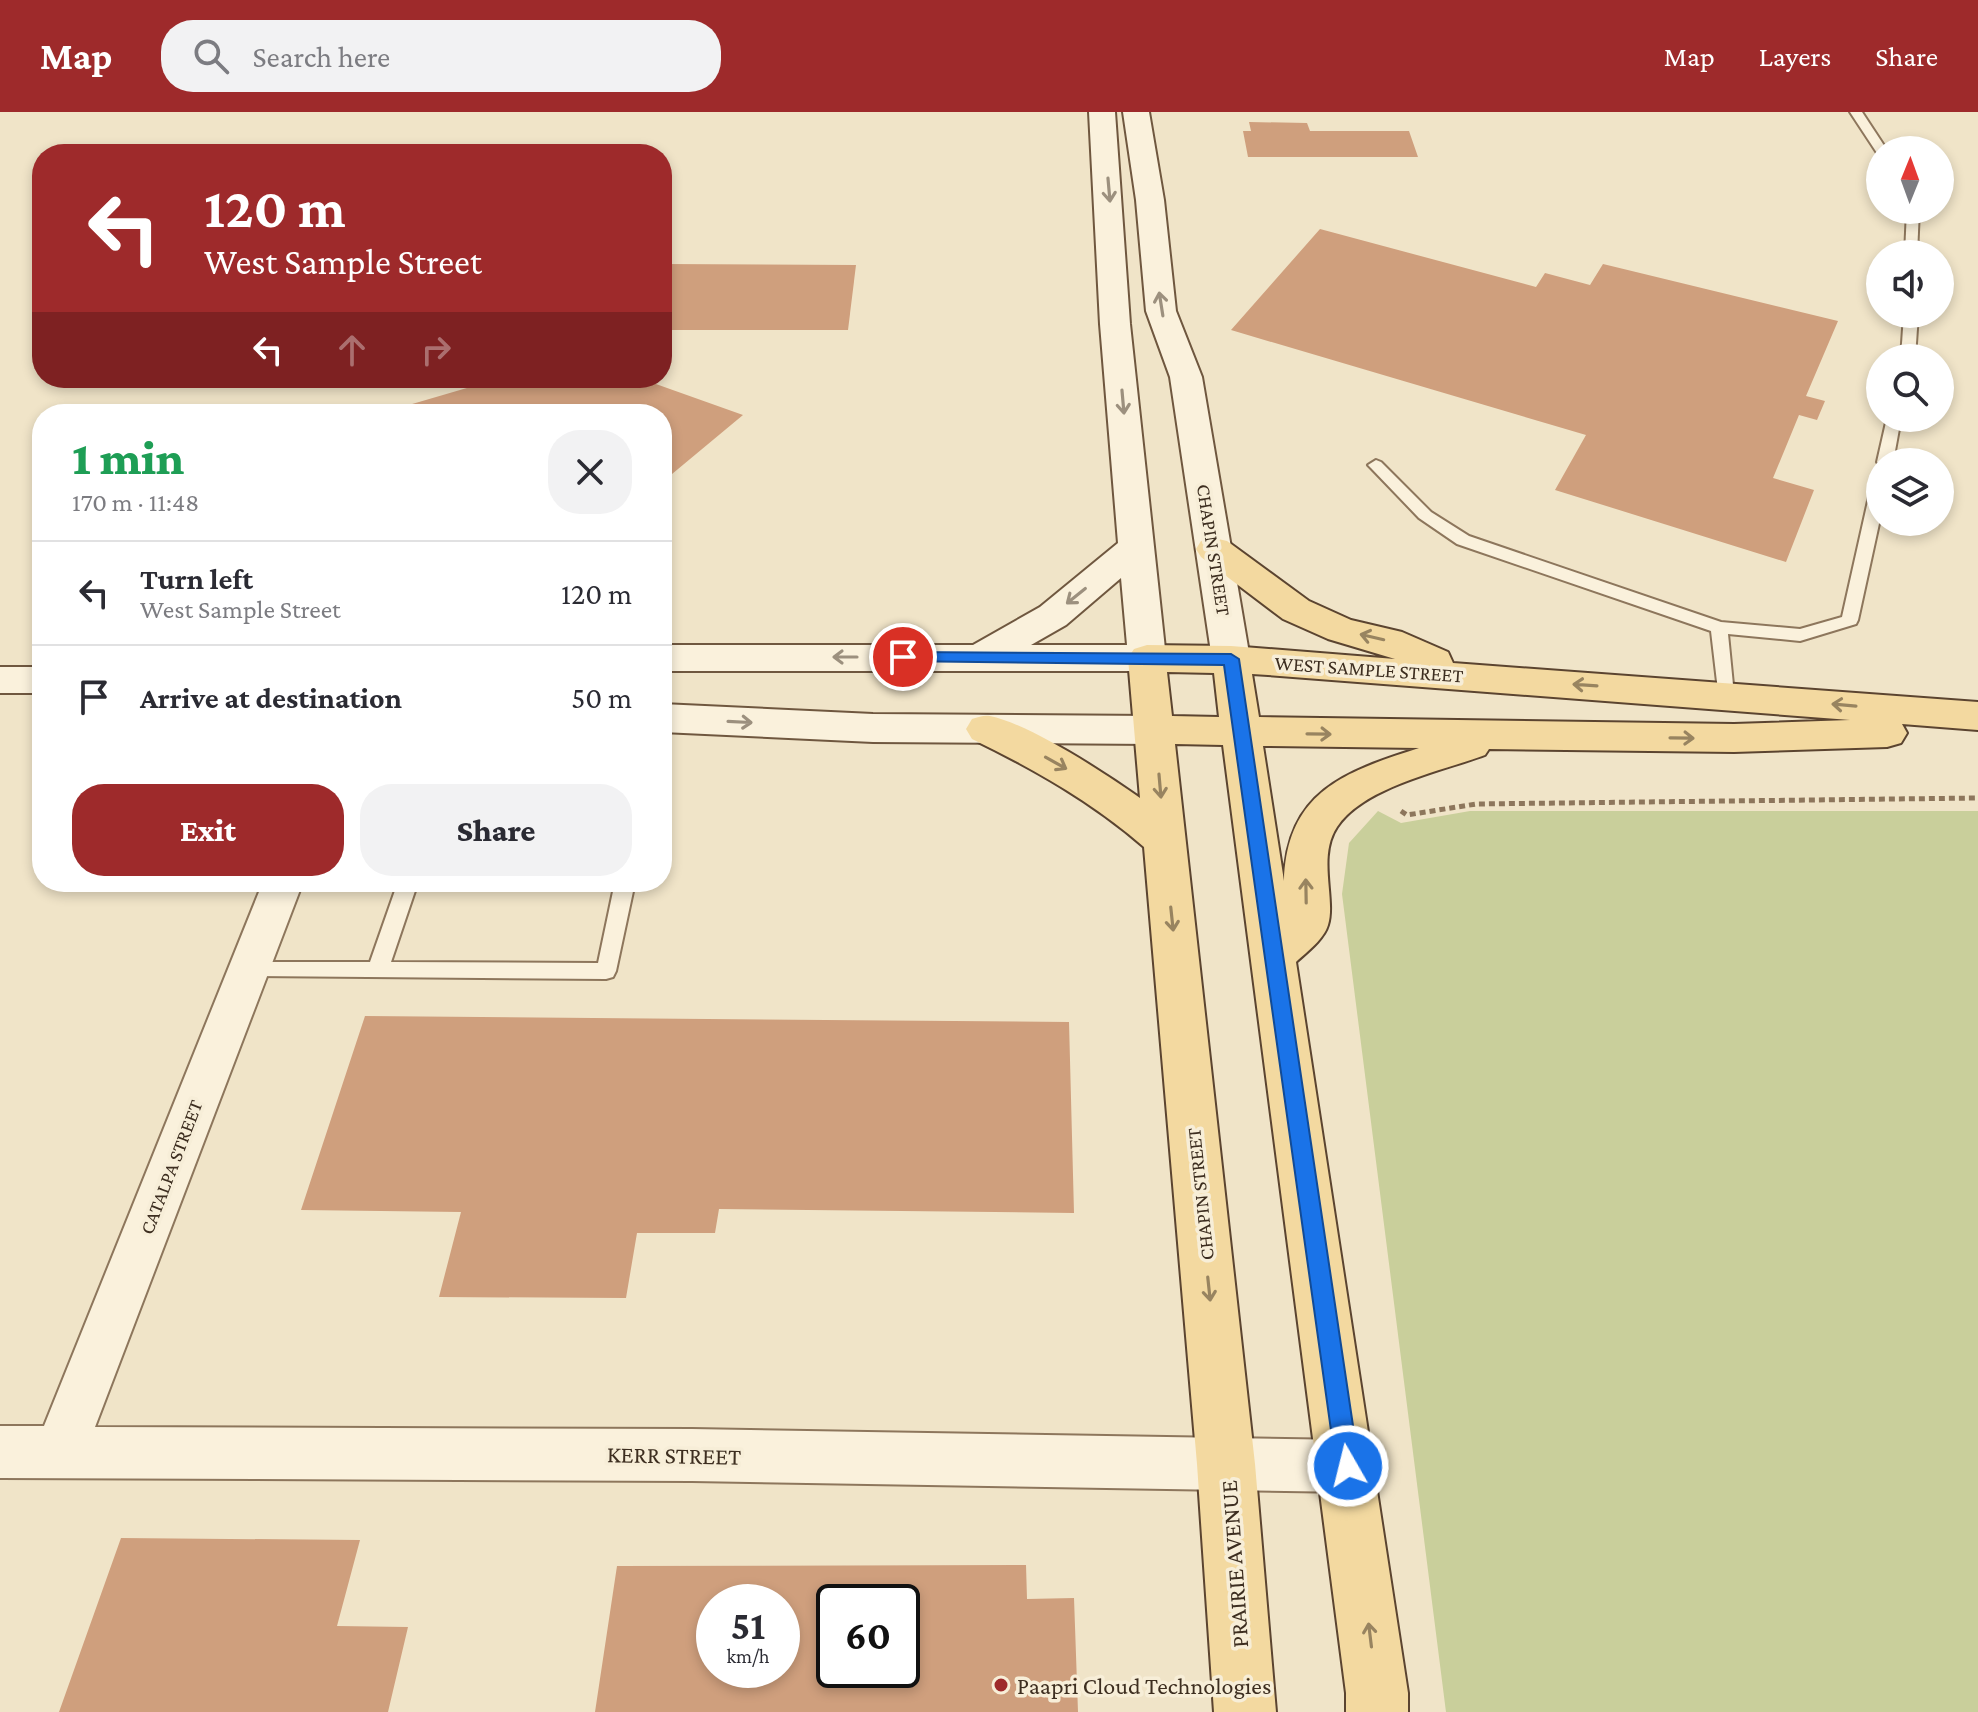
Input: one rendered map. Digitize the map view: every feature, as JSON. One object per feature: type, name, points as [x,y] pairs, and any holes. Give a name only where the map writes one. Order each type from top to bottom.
[{"type":"main road","name":"CHAPIN STREET","points":[[1102,112],[1115,324],[1226,1464]]},
{"type":"main road","name":"CHAPIN STREET","points":[[1136,112],[1150,200],[1161,311],[1186,377],[1214,549],[1348,1466]]},
{"type":"main road","points":[[979,658],[1053,616],[1136,547]]},
{"type":"main road","points":[[1214,549],[1296,610],[1341,630],[1389,641],[1470,677]]},
{"type":"main road","name":"WEST SAMPLE STREET","points":[[672,658],[1231,659],[1978,716]]},
{"type":"main road","points":[[0,680],[32,680]]},
{"type":"main road","points":[[672,718],[873,728],[1492,736],[1734,738],[1978,730]]},
{"type":"main road","points":[[986,729],[1051,760],[1090,783],[1128,808],[1165,841]]},
{"type":"main road","points":[[1274,956],[1307,923],[1306,866],[1311,833],[1331,804],[1361,784],[1438,759],[1492,736]]},
{"type":"main road","name":"PRAIRIE AVENUE","points":[[1226,1464],[1245,1712]]},
{"type":"main road","points":[[1348,1466],[1377,1712]]},
{"type":"street","name":"CATALPA STREET","points":[[59,1452],[279,892]]},
{"type":"street","name":"KERR STREET","points":[[0,1452],[601,1454],[1348,1466]]},
{"type":"lane","points":[[1102,112],[1114,112]]},
{"type":"lane","points":[[1125,112],[1136,112]]},
{"type":"lane","points":[[1856,112],[1872,136]]},
{"type":"lane","points":[[1376,465],[1425,515],[1463,540],[1719,628],[1800,635],[1850,620],[1868,536]]},
{"type":"lane","points":[[1719,628],[1725,695]]},
{"type":"lane","points":[[378,970],[405,892]]},
{"type":"lane","points":[[248,970],[606,971],[623,892]]},
{"type":"path","points":[[1394,807],[1407,815],[1476,804],[1978,798]]},
{"type":"green space","points":[[1378,811],[1401,823],[1470,811],[1978,811],[1978,1712],[1446,1712],[1342,894],[1349,843]]},
{"type":"building","points":[[1249,122],[1307,123],[1310,131],[1409,131],[1418,157],[1248,157],[1243,131],[1251,131]]},
{"type":"building","points":[[1320,229],[1536,287],[1545,273],[1590,285],[1603,264],[1838,321],[1806,396],[1825,401],[1817,420],[1799,415],[1773,478],[1814,490],[1786,562],[1555,490],[1586,435],[1231,330]]},
{"type":"building","points":[[672,264],[856,265],[848,330],[672,330]]},
{"type":"building","points":[[467,388],[667,388],[743,415],[672,474],[672,404],[412,404]]},
{"type":"building","points":[[365,1016],[1069,1022],[1074,1213],[719,1209],[715,1233],[637,1233],[626,1298],[439,1297],[461,1212],[301,1210]]},
{"type":"building","points":[[121,1538],[360,1540],[337,1626],[408,1627],[388,1712],[59,1712]]},
{"type":"building","points":[[1026,1565],[1027,1599],[1074,1598],[1078,1712],[595,1712],[617,1566]]},
{"type":"place","name":"Paapri Cloud Technologies","points":[[1001,1685]]},
{"type":"route","points":[[903,657],[1231,659],[1348,1466]]}]
